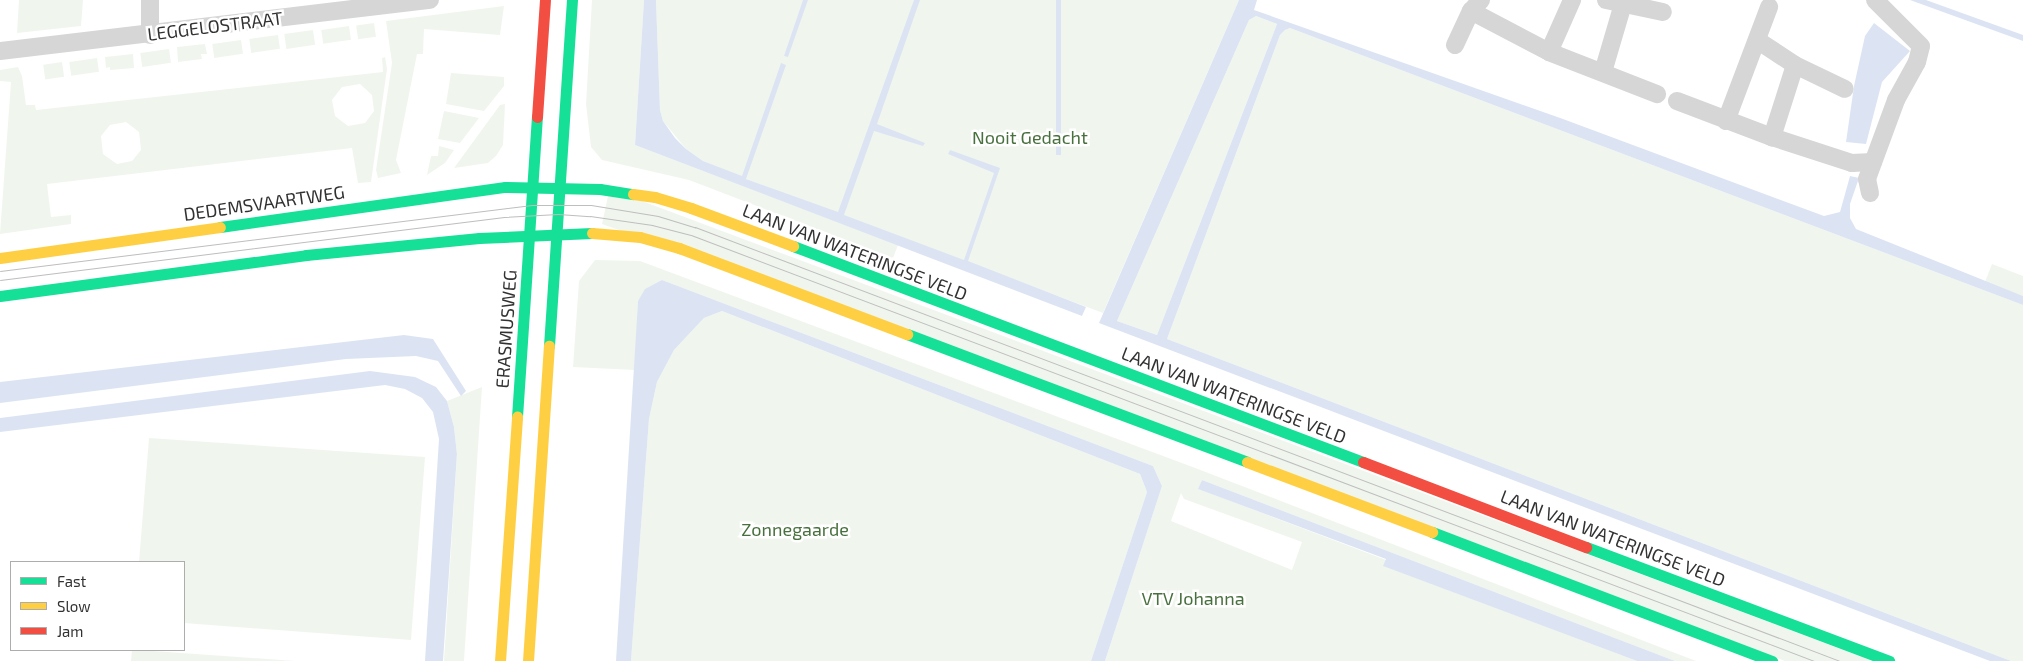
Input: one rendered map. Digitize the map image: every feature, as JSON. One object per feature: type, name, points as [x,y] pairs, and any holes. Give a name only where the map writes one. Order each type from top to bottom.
[{"type":"street","points":[[150,0],[150,35]]},
{"type":"street","name":"LEGGELOSTRAAT","points":[[0,51],[150,35],[324,6],[430,0]]},
{"type":"street","name":"ERASMUSWEG","points":[[500,661],[545,0]]},
{"type":"street","points":[[528,661],[558,234],[572,0]]},
{"type":"street","points":[[1549,52],[1572,0]]},
{"type":"street","points":[[1606,0],[1663,12]]},
{"type":"street","points":[[1870,193],[1867,179],[1873,162],[1896,100],[1916,62],[1922,46],[1875,0]]},
{"type":"street","points":[[1603,72],[1624,4]]},
{"type":"street","points":[[1455,44],[1476,5],[1549,52],[1657,94]]},
{"type":"street","points":[[1726,121],[1769,8]]},
{"type":"street","points":[[1757,40],[1795,65],[1845,89]]},
{"type":"street","points":[[1772,137],[1795,65]]},
{"type":"street","points":[[1677,101],[1726,121],[1852,163],[1873,162]]},
{"type":"street","name":"DEDEMSVAARTWEG","points":[[0,258],[505,187],[560,188]]},
{"type":"street","name":"LAAN VAN WATERINGSE VELD","points":[[560,188],[619,191],[655,197],[691,208],[1889,661]]},
{"type":"street","points":[[0,296],[306,255],[530,234],[598,233],[640,238],[679,248],[1772,661]]},
{"type":"green space","points":[[19,0],[83,0],[81,26],[17,33]]},
{"type":"green space","points":[[592,0],[644,0],[635,145],[898,245],[893,258],[689,180],[602,160],[591,147],[586,104]]},
{"type":"green space","name":"Nooit Gedacht","points":[[656,0],[1239,0],[1103,313],[746,179],[703,161],[686,149],[663,121],[660,110]]},
{"type":"green space","points":[[504,6],[500,35],[424,29],[423,54],[417,54],[396,160],[401,173],[378,178],[376,170],[392,63],[386,21]]},
{"type":"green space","points":[[1256,16],[1277,24],[1157,335],[1117,321],[1249,20]]},
{"type":"green space","points":[[374,23],[376,37],[358,39],[356,26]]},
{"type":"green space","points":[[349,26],[351,40],[323,44],[321,30]]},
{"type":"green space","points":[[1290,28],[2023,305],[2023,661],[2011,661],[1167,339],[1280,35]]},
{"type":"green space","points":[[313,30],[315,45],[286,49],[284,34]]},
{"type":"green space","points":[[278,35],[280,49],[251,53],[249,39]]},
{"type":"green space","points":[[241,40],[243,54],[214,58],[212,44]]},
{"type":"green space","points":[[205,44],[207,54],[201,54],[202,59],[178,62],[177,47]]},
{"type":"green space","points":[[169,49],[171,63],[142,67],[140,53]]},
{"type":"green space","points":[[133,54],[134,68],[110,70],[110,67],[106,68],[105,57]]},
{"type":"green space","points":[[385,57],[387,69],[371,182],[358,183],[352,148],[47,184],[51,217],[71,215],[71,224],[0,234],[11,82],[0,81],[0,70],[18,67],[22,76],[26,105],[35,105],[36,110],[383,72],[382,58]],"holes":[[[360,84],[372,95],[374,111],[365,123],[348,126],[335,116],[332,100],[342,87]],[[126,122],[139,132],[141,150],[132,161],[117,164],[103,154],[101,136],[110,125]]]},
{"type":"green space","points":[[97,58],[99,72],[71,76],[69,62]]},
{"type":"green space","points":[[62,62],[64,77],[45,79],[43,65]]},
{"type":"green space","points":[[451,73],[504,77],[504,86],[484,111],[446,104]]},
{"type":"green space","points":[[505,104],[503,145],[496,156],[488,163],[454,168],[500,105]]},
{"type":"green space","points":[[444,111],[479,118],[460,143],[438,139]]},
{"type":"green space","points":[[439,146],[454,150],[445,163],[427,175],[431,156],[438,156]]},
{"type":"green space","points":[[608,196],[642,201],[1872,661],[1785,661],[1200,439],[602,224]]},
{"type":"green space","name":"VTV Johanna","points":[[595,260],[640,261],[1190,466],[1696,661],[1675,661],[1202,480],[1199,489],[1386,560],[1384,566],[1637,661],[1105,661],[1162,486],[1153,466],[662,280],[638,301],[635,370],[573,367],[579,281]],"holes":[[[1181,493],[1184,499],[1302,542],[1292,570],[1171,521]]]},
{"type":"green space","points":[[1992,264],[2023,276],[2023,296],[1985,282]]},
{"type":"green space","name":"Zonnegaarde","points":[[722,311],[1140,474],[1147,492],[1091,661],[631,661],[649,419],[657,382],[674,350],[704,318]]},
{"type":"green space","points":[[482,387],[464,661],[444,661],[457,454],[454,427],[447,401]]},
{"type":"green space","points":[[149,438],[425,457],[411,640],[185,623],[185,561],[139,561]]},
{"type":"green space","points":[[132,651],[153,651],[295,661],[131,661]]},
{"type":"water","points":[[644,0],[656,0],[660,110],[663,121],[675,138],[686,149],[703,161],[742,176],[781,63],[786,65],[746,179],[838,212],[914,0],[920,0],[877,124],[925,143],[923,146],[874,131],[844,215],[964,260],[994,173],[948,154],[950,150],[1000,168],[968,261],[1086,307],[1082,316],[635,145]]},
{"type":"water","points":[[803,0],[808,0],[788,57],[784,56]]},
{"type":"water","points":[[1056,0],[1061,0],[1061,155],[1056,155]]},
{"type":"water","points":[[1239,0],[1257,0],[1254,10],[1563,119],[1824,216],[1840,212],[1850,176],[1859,178],[1850,204],[1850,218],[1856,229],[2023,296],[2023,305],[1290,28],[1280,35],[1167,339],[2011,661],[1990,661],[1099,323]],"holes":[[[1256,16],[1277,24],[1157,335],[1117,321],[1249,20]]]},
{"type":"water","points":[[1910,0],[1926,0],[2023,35],[2023,41]]},
{"type":"water","points":[[1874,23],[1910,51],[1882,82],[1866,144],[1846,142],[1854,86],[1865,36]]},
{"type":"water","points":[[662,280],[1153,466],[1162,486],[1105,661],[1091,661],[1147,492],[1140,474],[722,311],[704,318],[674,350],[657,382],[649,419],[631,661],[616,661],[638,301],[645,289]]},
{"type":"water","points":[[404,335],[433,339],[466,391],[461,396],[438,361],[416,356],[346,359],[0,403],[0,382]]},
{"type":"water","points":[[370,371],[415,377],[436,387],[447,401],[454,427],[457,454],[443,661],[425,661],[439,439],[433,412],[422,398],[405,389],[385,385],[0,432],[0,418]]},
{"type":"water","points":[[1202,480],[1675,661],[1637,661],[1383,566],[1386,559],[1198,489]]},
{"type":"tram line","points":[[0,271],[532,205],[591,205],[658,216],[695,227],[1840,661]]},
{"type":"tram line","points":[[0,280],[504,217],[558,214],[590,216],[652,225],[691,235],[1814,661]]},
{"type":"traffic: fast","points":[[549,346],[572,0]]},
{"type":"traffic: fast","points":[[517,417],[537,117]]},
{"type":"traffic: fast","points":[[220,227],[505,187],[600,189],[633,194]]},
{"type":"traffic: fast","points":[[0,296],[306,255],[479,238],[592,233]]},
{"type":"traffic: fast","points":[[793,246],[1363,462]]},
{"type":"traffic: fast","points":[[907,334],[1247,462]]},
{"type":"traffic: fast","points":[[1432,532],[1772,661]]},
{"type":"traffic: fast","points":[[1586,547],[1889,661]]},
{"type":"traffic: slow","points":[[633,194],[655,197],[691,208],[793,246]]},
{"type":"traffic: slow","points":[[0,258],[220,227]]},
{"type":"traffic: slow","points":[[592,233],[640,237],[679,248],[907,334]]},
{"type":"traffic: slow","points":[[528,661],[549,346]]},
{"type":"traffic: slow","points":[[500,661],[517,417]]},
{"type":"traffic: slow","points":[[1247,462],[1432,532]]},
{"type":"traffic: jam","points":[[537,117],[545,0]]},
{"type":"traffic: jam","points":[[1363,462],[1586,547]]}]
